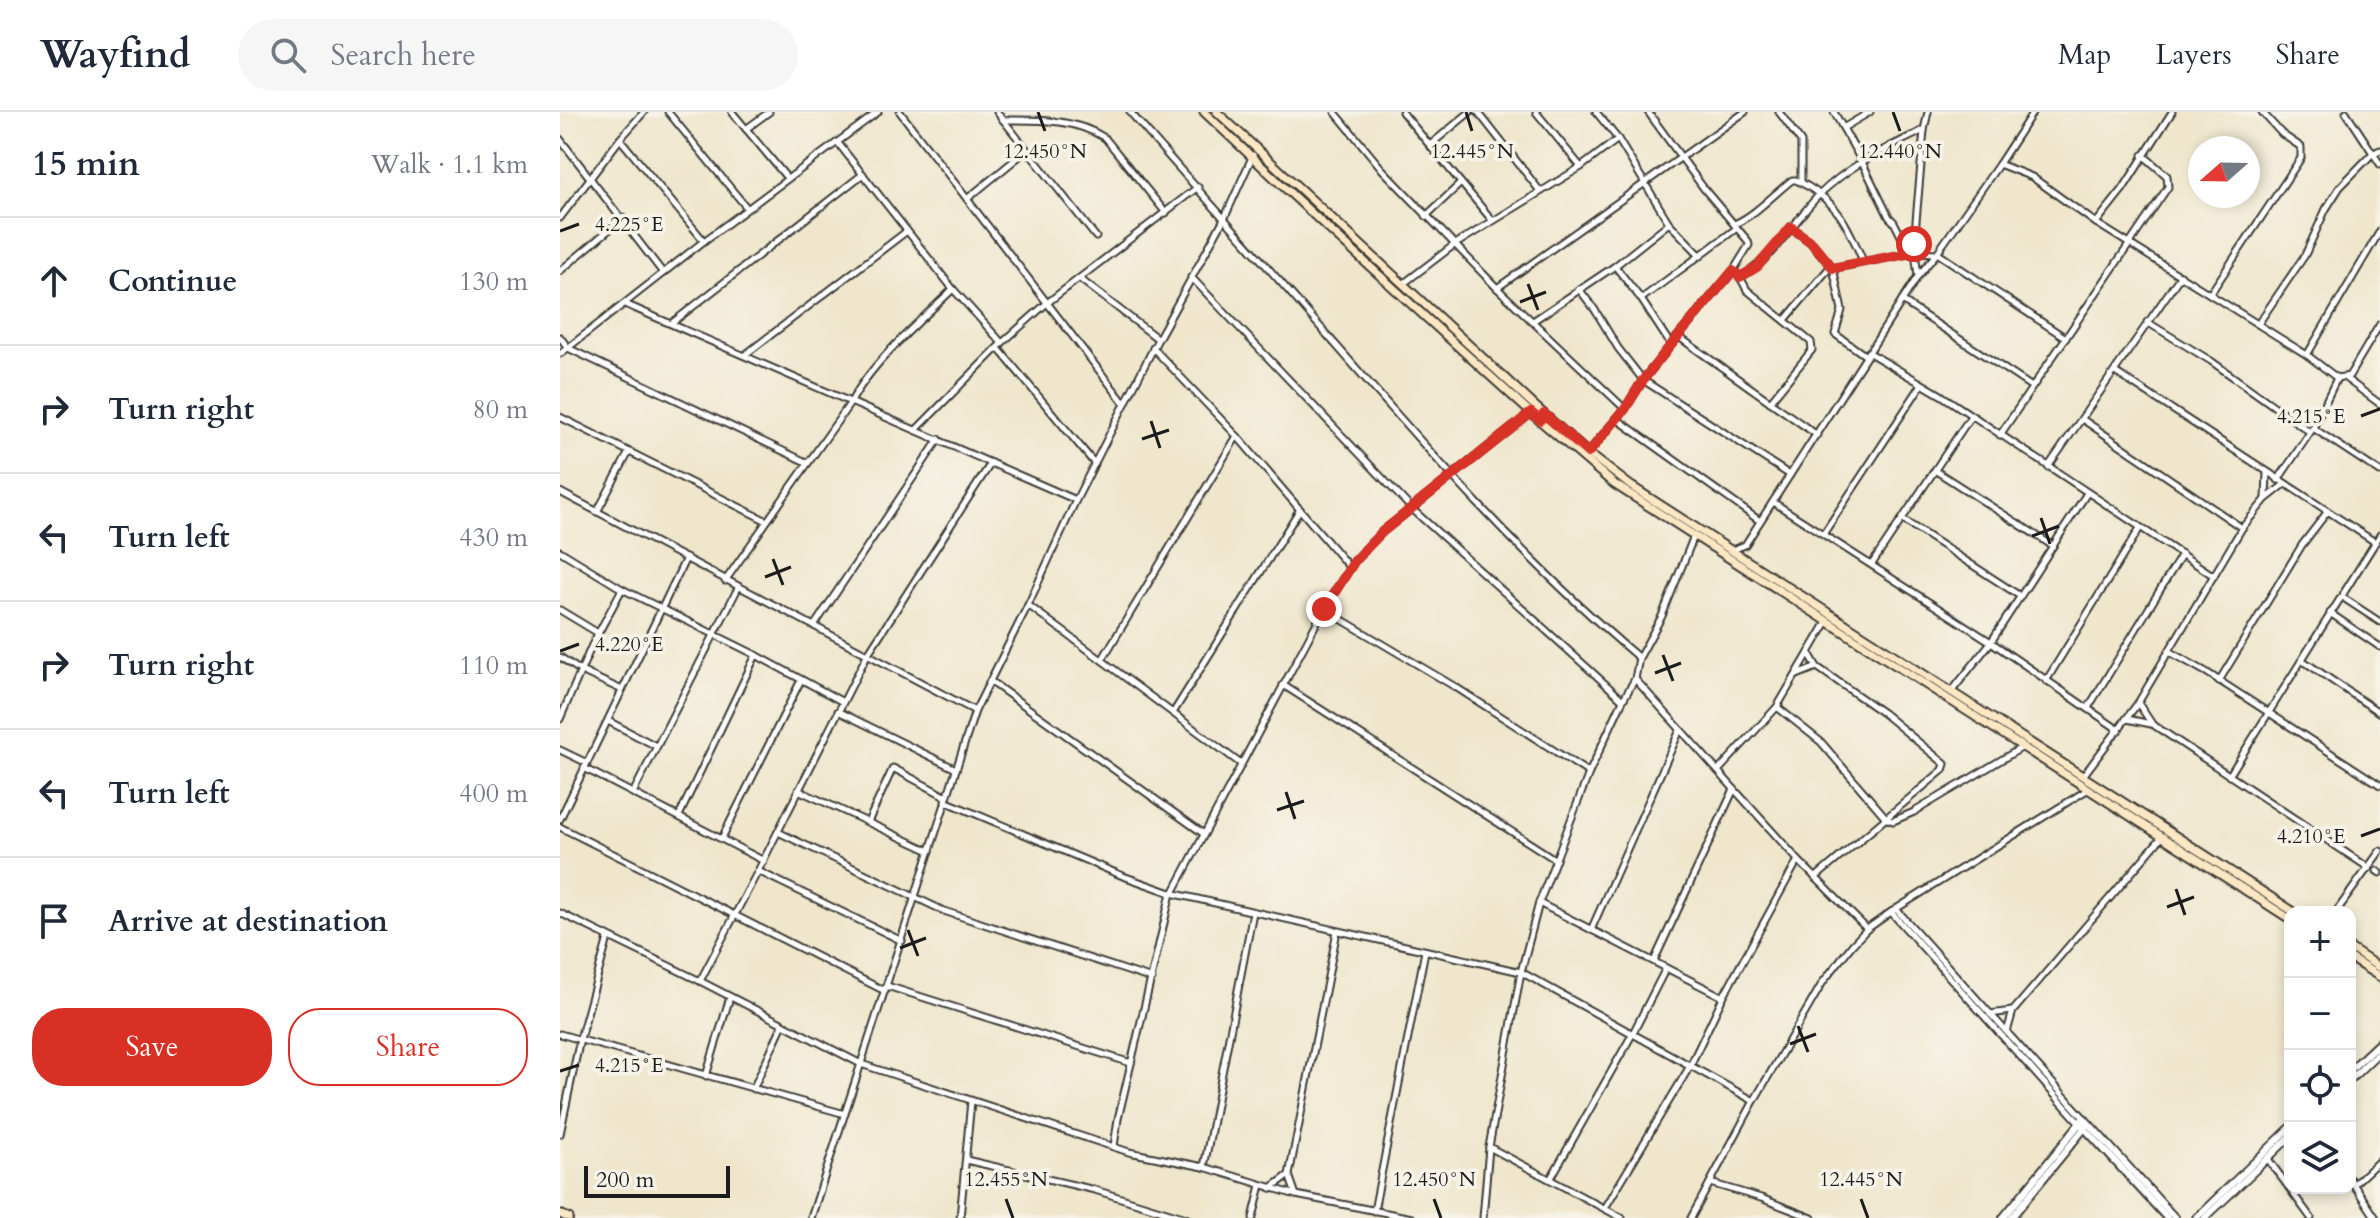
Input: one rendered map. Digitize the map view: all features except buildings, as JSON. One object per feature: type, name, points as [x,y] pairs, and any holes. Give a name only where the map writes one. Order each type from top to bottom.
[{"type":"main road","points":[[1204,112],[1403,284],[1614,484],[1952,691],[2285,906]]},
{"type":"main road","points":[[1217,112],[1332,232],[1531,413],[1542,417],[1631,486],[1732,550],[1827,622],[2284,915]]},
{"type":"main road","points":[[2356,952],[2380,968]]},
{"type":"main road","points":[[2356,962],[2380,977]]},
{"type":"main road","points":[[560,1214],[569,1218]]},
{"type":"street","points":[[560,218],[644,112]]},
{"type":"street","points":[[668,112],[747,208]]},
{"type":"street","points":[[732,112],[787,178]]},
{"type":"street","points":[[746,129],[769,112]]},
{"type":"street","points":[[560,354],[747,208],[878,112]]},
{"type":"street","points":[[900,112],[1125,404]]},
{"type":"street","points":[[997,112],[1096,237]]},
{"type":"street","points":[[1130,112],[1137,115],[1450,476],[1589,617],[1639,658]]},
{"type":"street","points":[[1335,112],[1454,245],[1625,409]]},
{"type":"street","points":[[1402,112],[1492,220]]},
{"type":"street","points":[[1430,145],[1470,112]]},
{"type":"street","points":[[1478,112],[1540,191]]},
{"type":"street","points":[[1536,112],[1581,167]]},
{"type":"street","points":[[1596,112],[1618,139],[1669,223],[1701,256]]},
{"type":"street","points":[[1588,453],[1625,409],[1643,380],[1733,271],[1749,245],[1648,112]]},
{"type":"street","points":[[1497,288],[1745,112]]},
{"type":"street","points":[[1779,112],[1803,148],[1801,182]]},
{"type":"street","points":[[1834,112],[1889,217],[1913,253]]},
{"type":"street","points":[[1843,128],[1870,112]]},
{"type":"street","points":[[1918,276],[1913,253],[1928,112]]},
{"type":"street","points":[[1746,560],[1745,545],[1760,521],[1918,276],[2033,112]]},
{"type":"street","points":[[2096,223],[2123,189],[2172,112]]},
{"type":"street","points":[[2210,294],[2301,158],[2301,147],[2282,134],[2262,112]]},
{"type":"street","points":[[2346,112],[2380,164]]},
{"type":"street","points":[[1003,120],[1057,120],[1098,134],[1105,138],[1166,213]]},
{"type":"street","points":[[1740,277],[1757,267],[1819,195],[1861,160],[1924,130]]},
{"type":"street","points":[[560,139],[663,273]]},
{"type":"street","points":[[620,139],[704,241]]},
{"type":"street","points":[[1403,284],[1454,245],[1581,167],[1618,139]]},
{"type":"street","points":[[838,143],[1095,464]]},
{"type":"street","points":[[967,199],[1027,150]]},
{"type":"street","points":[[2258,324],[2305,255],[2340,187],[2372,154],[2380,150]]},
{"type":"street","points":[[811,1218],[975,711],[1076,500],[1153,348],[1225,217],[1255,153]]},
{"type":"street","points":[[2000,435],[2168,187],[2167,176],[2143,155]]},
{"type":"street","points":[[1999,164],[2032,177],[2096,223],[2307,355],[2337,378],[2349,376],[2380,324]]},
{"type":"street","points":[[672,323],[863,174]]},
{"type":"street","points":[[1641,299],[1701,256],[1792,180],[1801,182],[1837,209],[1845,219],[1863,261]]},
{"type":"street","points":[[1426,216],[1461,183]]},
{"type":"street","points":[[916,430],[1047,303],[1198,187]]},
{"type":"street","points":[[560,271],[623,218]]},
{"type":"street","points":[[1742,233],[1745,220]]},
{"type":"street","points":[[1533,321],[1615,266],[1669,223]]},
{"type":"street","points":[[1791,227],[1812,243],[1831,268],[1842,310],[1835,334],[1922,384],[2214,576]]},
{"type":"street","points":[[746,354],[907,231]]},
{"type":"street","points":[[2307,355],[2380,231]]},
{"type":"street","points":[[1785,320],[1831,268],[1913,253],[1937,253],[2066,338]]},
{"type":"street","points":[[1615,266],[1671,345]]},
{"type":"street","points":[[1733,271],[1747,290],[1811,342],[1812,350],[1770,402]]},
{"type":"street","points":[[2048,467],[2181,275]]},
{"type":"street","points":[[1191,277],[1411,508],[1623,700]]},
{"type":"street","points":[[1080,279],[1158,339]]},
{"type":"street","points":[[725,581],[859,387],[910,330],[953,289]]},
{"type":"street","points":[[1579,289],[1643,380],[1790,475]]},
{"type":"street","points":[[1902,301],[2032,387]]},
{"type":"street","points":[[625,304],[1076,500]]},
{"type":"street","points":[[2147,322],[2380,472]]},
{"type":"street","points":[[560,337],[568,348],[808,463]]},
{"type":"street","points":[[1679,337],[1817,435]]},
{"type":"street","points":[[1153,348],[1237,436],[1350,568]]},
{"type":"street","points":[[2115,372],[2375,542]]},
{"type":"street","points":[[2278,480],[2312,430],[2337,378]]},
{"type":"street","points":[[2345,378],[2380,404]]},
{"type":"street","points":[[1824,533],[1922,384]]},
{"type":"street","points":[[1114,1146],[1172,893],[1324,609],[1350,568],[1382,532],[1531,413]]},
{"type":"street","points":[[1872,564],[1971,416]]},
{"type":"street","points":[[560,417],[767,521]]},
{"type":"street","points":[[1617,419],[1760,521]]},
{"type":"street","points":[[2082,419],[2242,528]]},
{"type":"street","points":[[1102,660],[1237,436]]},
{"type":"street","points":[[814,626],[939,439]]},
{"type":"street","points":[[597,512],[629,452]]},
{"type":"street","points":[[700,981],[867,655],[991,463]]},
{"type":"street","points":[[1936,470],[2053,546]]},
{"type":"street","points":[[2266,499],[2267,472]]},
{"type":"street","points":[[2083,776],[2138,703],[2242,528],[2266,499],[2285,484]]},
{"type":"street","points":[[560,492],[975,711]]},
{"type":"street","points":[[1952,691],[1991,642],[2087,493]]},
{"type":"street","points":[[1773,502],[1991,642],[2119,730]]},
{"type":"street","points":[[1173,713],[1300,509]]},
{"type":"street","points":[[2219,681],[2302,545],[2328,511]]},
{"type":"street","points":[[1903,520],[2020,596]]},
{"type":"street","points":[[2046,681],[2140,528]]},
{"type":"street","points":[[1483,1218],[1489,1147],[1521,972],[1539,903],[1589,773],[1635,679],[1639,658],[1662,616],[1694,535]]},
{"type":"street","points":[[2229,776],[2380,535]]},
{"type":"street","points":[[1732,550],[1745,545]]},
{"type":"street","points":[[2371,549],[2380,555]]},
{"type":"street","points":[[560,551],[622,589],[843,702]]},
{"type":"street","points":[[2088,708],[2182,554]]},
{"type":"street","points":[[560,819],[686,558]]},
{"type":"street","points":[[633,793],[738,588]]},
{"type":"street","points":[[560,719],[598,633],[622,589]]},
{"type":"street","points":[[2342,597],[2380,622]]},
{"type":"street","points":[[1028,605],[1241,764]]},
{"type":"street","points":[[1324,609],[1457,688],[1589,773]]},
{"type":"street","points":[[560,610],[598,633]]},
{"type":"street","points":[[2330,613],[2380,647]]},
{"type":"street","points":[[1718,771],[1777,707],[1827,622]]},
{"type":"street","points":[[2170,652],[2380,785]]},
{"type":"street","points":[[1809,653],[1817,667],[1883,713],[1945,764],[1943,770],[1815,878]]},
{"type":"street","points":[[679,816],[756,655]]},
{"type":"street","points":[[560,657],[581,671],[622,690]]},
{"type":"street","points":[[2302,660],[2380,713]]},
{"type":"street","points":[[1797,675],[1817,667]]},
{"type":"street","points":[[1635,679],[1798,860],[1867,929]]},
{"type":"street","points":[[722,838],[801,680]]},
{"type":"street","points":[[990,681],[1204,834]]},
{"type":"street","points":[[1283,685],[1556,860]]},
{"type":"street","points":[[2138,703],[2152,724],[2369,868]]},
{"type":"street","points":[[1777,707],[1821,742],[1887,819],[1895,821],[2021,748]]},
{"type":"street","points":[[838,711],[956,769]]},
{"type":"street","points":[[2127,719],[2152,724]]},
{"type":"street","points":[[607,721],[656,746]]},
{"type":"street","points":[[1591,930],[1680,730]]},
{"type":"street","points":[[560,750],[633,793],[764,861]]},
{"type":"street","points":[[868,822],[893,768],[946,799],[1123,876],[1172,893],[1521,972],[1754,1101]]},
{"type":"street","points":[[1654,961],[1734,789]]},
{"type":"street","points":[[798,790],[930,851]]},
{"type":"street","points":[[1691,1218],[1823,982],[1867,929],[2087,790]]},
{"type":"street","points":[[560,827],[886,989],[1131,1063]]},
{"type":"street","points":[[778,832],[944,911],[1152,979]]},
{"type":"street","points":[[2007,1032],[2013,1011],[2162,837]]},
{"type":"street","points":[[2340,906],[2380,851]]},
{"type":"street","points":[[1605,1208],[1690,1066],[1723,997],[1798,860]]},
{"type":"street","points":[[758,871],[902,941]]},
{"type":"street","points":[[1539,903],[1723,997]]},
{"type":"street","points":[[1894,910],[2007,1032],[2084,1123],[2175,1218]]},
{"type":"street","points":[[1894,910],[2167,1218]]},
{"type":"street","points":[[1204,1167],[1253,912]]},
{"type":"street","points":[[560,913],[861,1064],[1129,1152],[1204,1167],[1296,1195],[1412,1218]]},
{"type":"street","points":[[1296,1195],[1289,1175],[1337,931]]},
{"type":"street","points":[[560,1134],[580,1039],[608,938]]},
{"type":"street","points":[[1374,1211],[1425,951]]},
{"type":"street","points":[[1551,1178],[1666,968]]},
{"type":"street","points":[[706,1076],[730,997]]},
{"type":"street","points":[[1990,1014],[2013,1011]]},
{"type":"street","points":[[753,1089],[783,1024]]},
{"type":"street","points":[[560,1034],[845,1114]]},
{"type":"street","points":[[2356,1064],[2380,1042]]},
{"type":"street","points":[[2356,1074],[2380,1051]]},
{"type":"street","points":[[960,1218],[971,1101]]},
{"type":"street","points":[[2003,1218],[2084,1123]]},
{"type":"street","points":[[2011,1218],[2084,1123]]},
{"type":"street","points":[[2196,1218],[2284,1134]]},
{"type":"street","points":[[2205,1218],[2284,1143]]},
{"type":"street","points":[[1489,1147],[1622,1218]]},
{"type":"street","points":[[2268,1159],[2311,1218]]},
{"type":"street","points":[[966,1160],[1095,1190],[1186,1218]]},
{"type":"street","points":[[2356,1178],[2380,1160]]},
{"type":"street","points":[[1271,1188],[1289,1175]]},
{"type":"street","points":[[1710,1183],[1812,1218]]},
{"type":"street","points":[[1253,1218],[1261,1185]]},
{"type":"street","points":[[2356,1187],[2376,1218]]},
{"type":"route","points":[[1324,609],[1355,560],[1382,532],[1531,413],[1540,420],[1544,414],[1588,453],[1625,409],[1643,380],[1733,271],[1740,277],[1757,267],[1791,227],[1812,243],[1833,268],[1916,252],[1914,244]]}]
